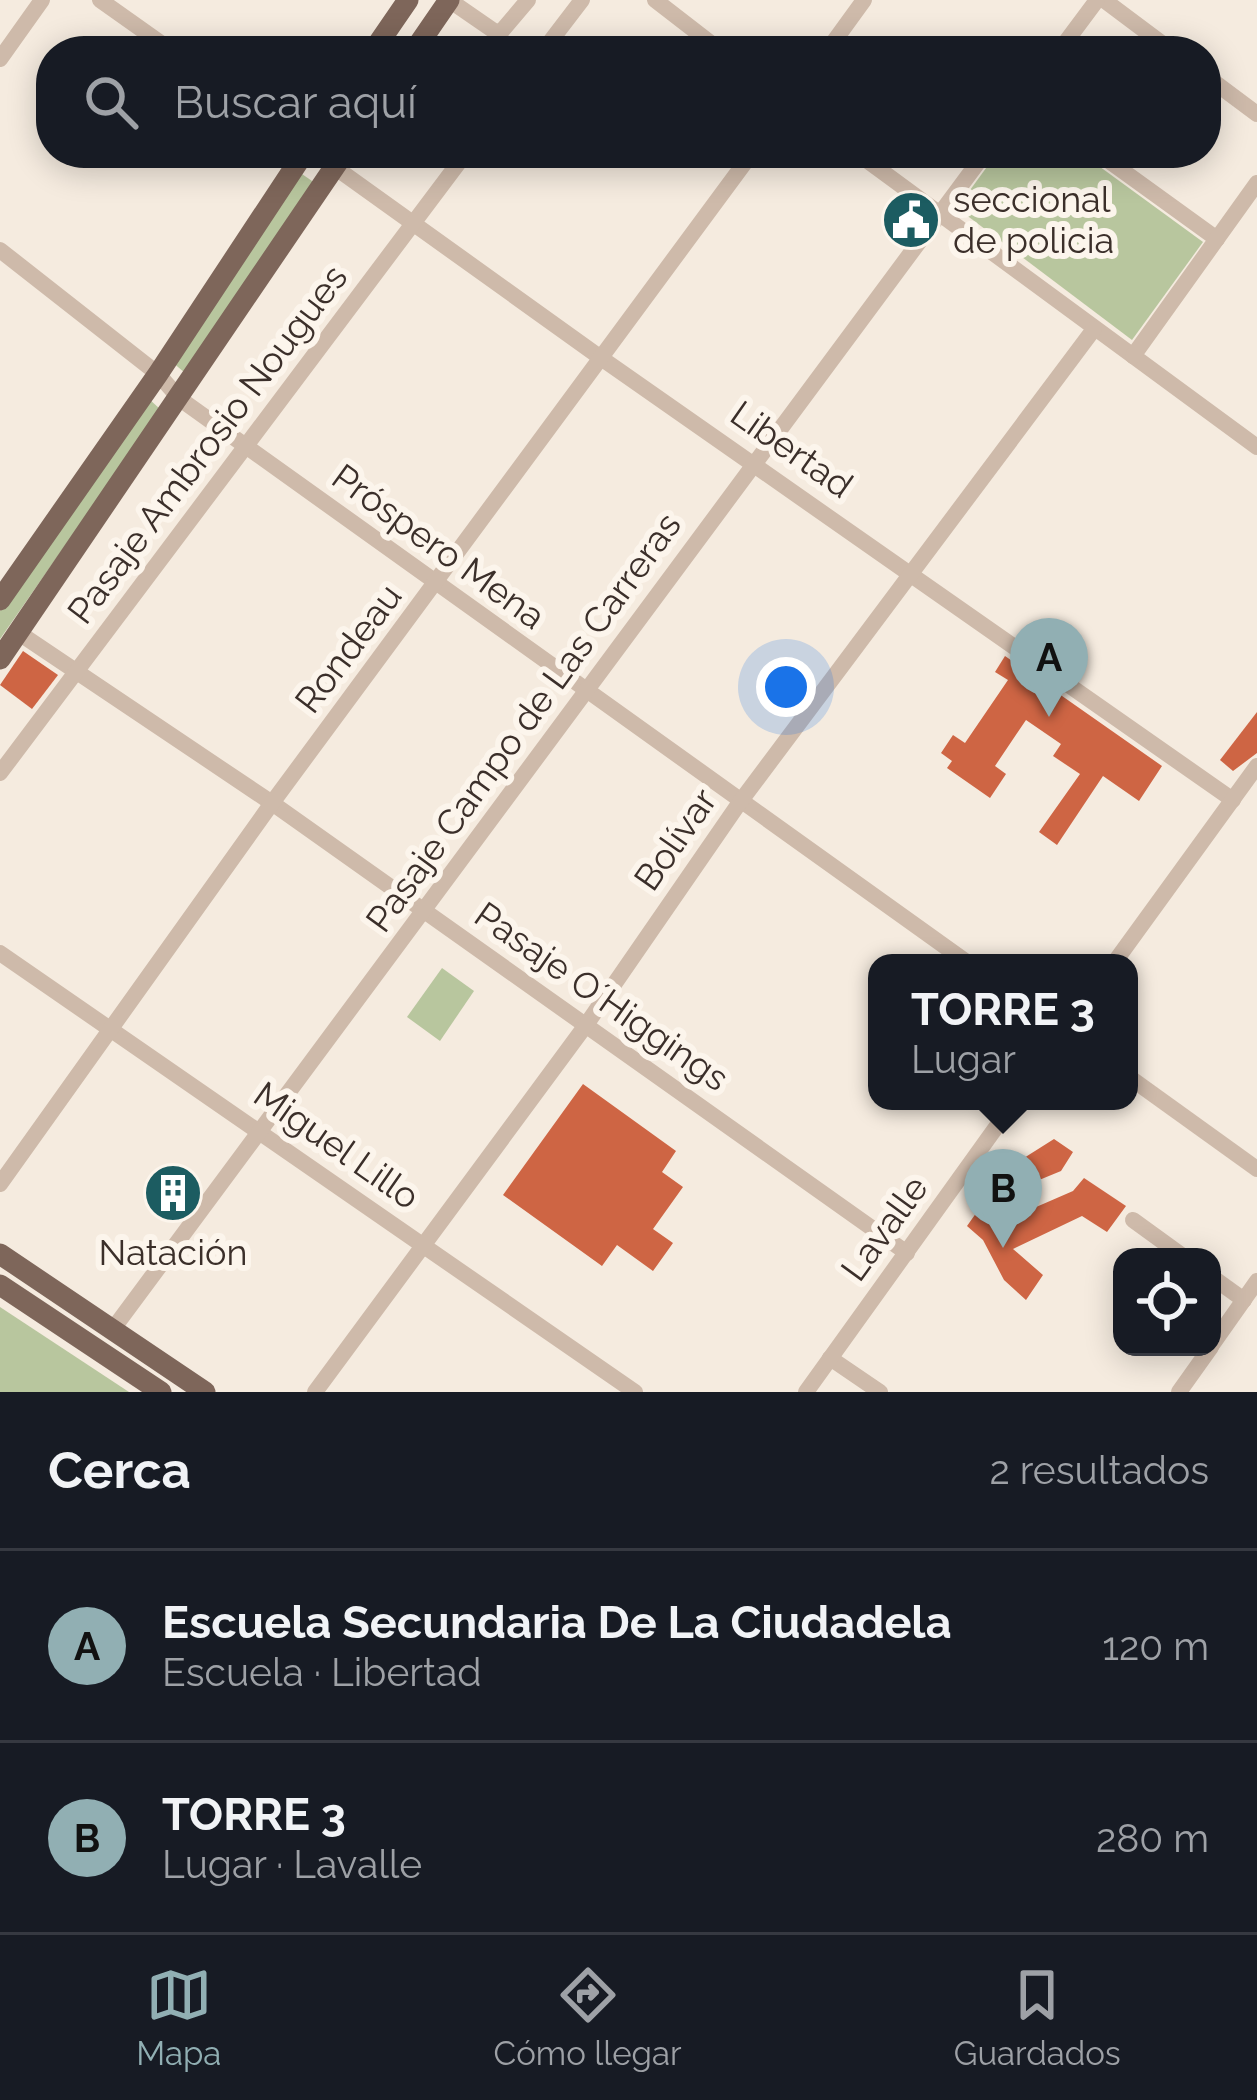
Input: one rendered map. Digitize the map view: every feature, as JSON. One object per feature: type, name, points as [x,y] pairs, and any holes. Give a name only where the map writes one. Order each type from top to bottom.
[{"type":"main road","points":[[424,36],[449,0]]},
{"type":"main road","points":[[380,36],[396,4]]},
{"type":"main road","points":[[0,600],[294,168]]},
{"type":"main road","points":[[0,659],[335,168]]},
{"type":"main road","points":[[0,1254],[205,1392]]},
{"type":"main road","points":[[0,1285],[160,1392]]},
{"type":"street","points":[[0,58],[43,0]]},
{"type":"street","points":[[100,0],[151,36]]},
{"type":"street","points":[[449,0],[494,32],[501,32],[528,0]]},
{"type":"street","points":[[554,36],[582,0]]},
{"type":"street","points":[[838,36],[864,0]]},
{"type":"street","points":[[1072,36],[1101,0],[1151,36]]},
{"type":"street","points":[[659,1],[703,36]]},
{"type":"street","points":[[1221,87],[1257,114]]},
{"type":"street","name":"Libertad","points":[[349,168],[412,224],[1233,800]]},
{"type":"street","name":"Pasaje Ambrosio Nougues","points":[[0,773],[455,168]]},
{"type":"street","name":"Rondeau","points":[[0,1184],[272,803],[741,168]]},
{"type":"street","points":[[877,168],[1257,447]]},
{"type":"street","name":"Pasaje Campo de Las Carreras","points":[[112,1329],[974,168]]},
{"type":"street","points":[[1119,168],[1216,239]]},
{"type":"street","points":[[1133,356],[1257,183]]},
{"type":"street","name":"Próspero Mena","points":[[0,250],[158,374],[180,399],[955,954]]},
{"type":"street","name":"Bolívar","points":[[315,1392],[586,1025],[740,802],[1094,328]]},
{"type":"street","name":"Pasaje O´Higgings","points":[[19,633],[272,803],[908,1253]]},
{"type":"street","points":[[1121,954],[1255,772]]},
{"type":"street","name":"Miguel Lillo","points":[[0,952],[635,1392]]},
{"type":"street","points":[[1138,1083],[1257,1169]]},
{"type":"street","name":"Lavalle","points":[[806,1392],[1009,1110]]},
{"type":"street","points":[[1133,1220],[1172,1248]]},
{"type":"street","points":[[1221,1332],[1257,1281]]},
{"type":"street","points":[[1221,1283],[1244,1300]]},
{"type":"street","points":[[1179,1392],[1204,1356]]},
{"type":"street","points":[[830,1358],[880,1392]]},
{"type":"green space","points":[[986,168],[1102,168],[1203,242],[1132,340],[957,208]]},
{"type":"green space","points":[[299,172],[315,183],[185,373],[171,361]]},
{"type":"green space","points":[[149,399],[160,409],[0,639],[0,611]]},
{"type":"green space","points":[[442,968],[474,991],[440,1041],[407,1017]]},
{"type":"green space","points":[[0,1307],[129,1392],[0,1392]]},
{"type":"building","points":[[23,651],[58,675],[32,709],[0,685]]},
{"type":"building","points":[[1005,656],[1162,766],[1139,801],[1103,776],[1057,845],[1039,832],[1080,774],[1053,756],[1061,744],[1026,720],[995,766],[1006,774],[990,798],[947,768],[952,761],[941,753],[953,735],[965,743],[1008,680],[995,672]]},
{"type":"building","points":[[1257,712],[1257,753],[1233,771],[1220,760]]},
{"type":"building","points":[[583,1084],[676,1151],[662,1172],[683,1187],[653,1229],[673,1243],[653,1271],[617,1245],[602,1266],[503,1195]]},
{"type":"building","points":[[1054,1139],[1073,1152],[1061,1171],[1027,1185],[992,1226],[1073,1191],[1084,1178],[1126,1206],[1107,1232],[1082,1216],[1013,1249],[1043,1275],[1026,1300],[1004,1280],[983,1240],[967,1226],[1008,1168]]},
{"type":"building","name":"Natación","points":[[168,1164],[201,1188],[177,1222],[144,1198]]},
{"type":"place","name":"seccional de policia","points":[[911,220]]},
{"type":"place","name":"Escuela Secundaria De La Ciudadela","points":[[1049,717]]},
{"type":"place","name":"Natación","points":[[173,1193]]},
{"type":"place","name":"TORRE 3","points":[[1003,1248]]}]
